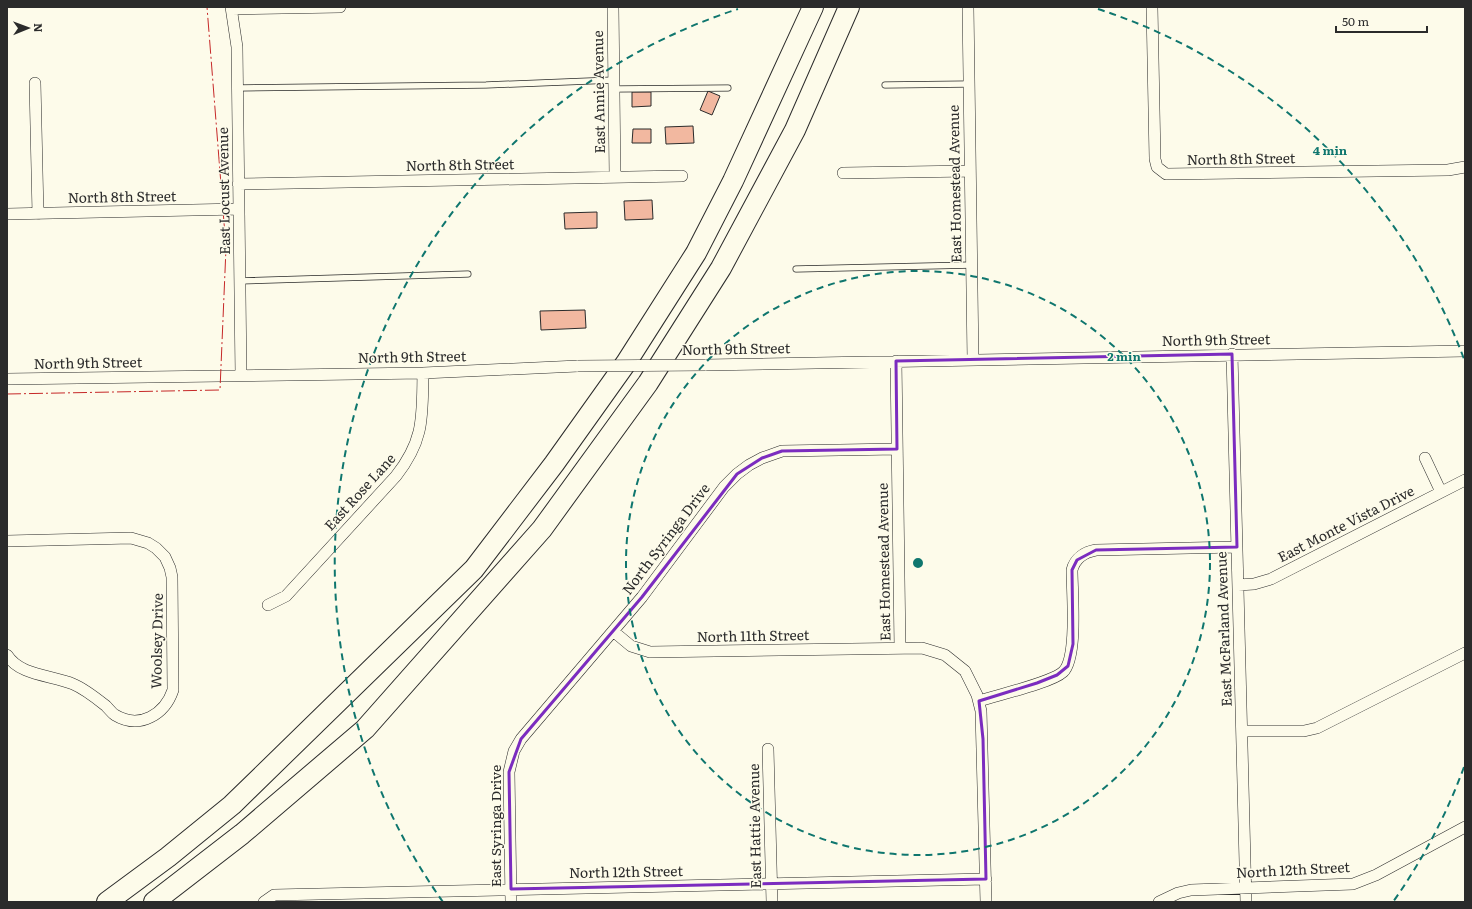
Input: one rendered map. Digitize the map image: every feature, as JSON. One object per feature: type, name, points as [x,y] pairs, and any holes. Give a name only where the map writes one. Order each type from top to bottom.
[{"type":"highway","points":[[107,902],[168,857],[232,805],[474,569],[554,464],[626,363],[696,253],[733,180],[813,7]]},
{"type":"highway","points":[[154,902],[242,834],[365,728],[542,529],[648,383],[721,268],[795,130],[849,7]]},
{"type":"street","points":[[231,8],[340,7]]},
{"type":"street","name":"East Annie Avenue","points":[[613,7],[615,177]]},
{"type":"street","name":"East Homestead Avenue","points":[[968,7],[973,360]]},
{"type":"street","name":"North 8th Street","points":[[1152,7],[1155,158],[1157,167],[1162,172],[1166,174],[1192,175],[1448,170],[1465,167]]},
{"type":"street","name":"East Locust Avenue","points":[[231,8],[237,47],[241,375]]},
{"type":"street","points":[[35,83],[38,214]]},
{"type":"street","points":[[843,173],[970,171]]},
{"type":"street","name":"North 8th Street","points":[[238,184],[682,176]]},
{"type":"street","name":"North 8th Street","points":[[7,214],[239,209]]},
{"type":"street","name":"North 9th Street","points":[[7,379],[423,372],[578,366],[1465,351]]},
{"type":"street","name":"East McFarland Avenue","points":[[1232,354],[1246,902]]},
{"type":"street","name":"East Homestead Avenue","points":[[896,361],[900,648],[922,648],[945,656],[965,671],[979,701],[983,739],[986,902]]},
{"type":"street","name":"East Rose Lane","points":[[268,605],[286,596],[409,460],[414,451],[422,422],[423,372]]},
{"type":"street","name":"North Syringa Drive","points":[[514,751],[530,727],[642,597],[724,487],[737,474],[762,458],[782,452],[898,449]]},
{"type":"street","points":[[1425,458],[1442,492]]},
{"type":"street","name":"East Monte Vista Drive","points":[[1238,585],[1254,584],[1271,578],[1465,480]]},
{"type":"street","name":"Woolsey Drive","points":[[7,541],[131,538],[148,543],[159,550],[165,557],[172,577],[173,690],[169,701],[158,714],[148,719],[131,720],[115,715],[93,696],[74,684],[20,668],[7,655]]},
{"type":"street","points":[[979,701],[1058,675],[1068,666],[1072,653],[1072,570],[1076,560],[1082,554],[1096,550],[1237,547]]},
{"type":"street","name":"North 11th Street","points":[[613,631],[631,646],[650,652],[672,653],[900,648]]},
{"type":"street","points":[[1242,731],[1304,731],[1317,728],[1465,653]]},
{"type":"street","name":"East Hattie Avenue","points":[[768,749],[772,902]]},
{"type":"street","name":"East Syringa Drive","points":[[511,902],[509,772],[514,751]]},
{"type":"street","name":"North 12th Street","points":[[1159,902],[1178,893],[1191,890],[1354,884],[1376,875],[1465,827]]},
{"type":"street","name":"North 12th Street","points":[[266,900],[274,895],[986,879]]},
{"type":"lane","points":[[886,85],[969,84]]},
{"type":"lane","points":[[238,88],[614,85],[728,88]]},
{"type":"lane","points":[[796,269],[972,265]]},
{"type":"lane","points":[[240,281],[468,274]]},
{"type":"highlighted area","points":[[1232,354],[1237,547],[1096,550],[1077,560],[1072,570],[1073,644],[1068,666],[1057,675],[1037,683],[979,701],[983,739],[986,879],[511,889],[509,772],[521,739],[642,597],[737,474],[762,458],[782,451],[897,449],[896,361]]},
{"type":"building","points":[[708,91],[720,96],[712,115],[700,110]]},
{"type":"building","points":[[632,92],[651,92],[651,106],[632,107]]},
{"type":"building","points":[[693,126],[694,143],[666,144],[665,127]]},
{"type":"building","points":[[633,129],[651,129],[651,143],[632,143]]},
{"type":"building","points":[[652,200],[653,219],[625,220],[624,201]]},
{"type":"building","points":[[597,212],[597,228],[565,229],[564,213]]},
{"type":"building","points":[[585,310],[586,328],[541,330],[540,311]]},
{"type":"power","points":[[7,394],[220,390],[226,248],[207,7]]}]
